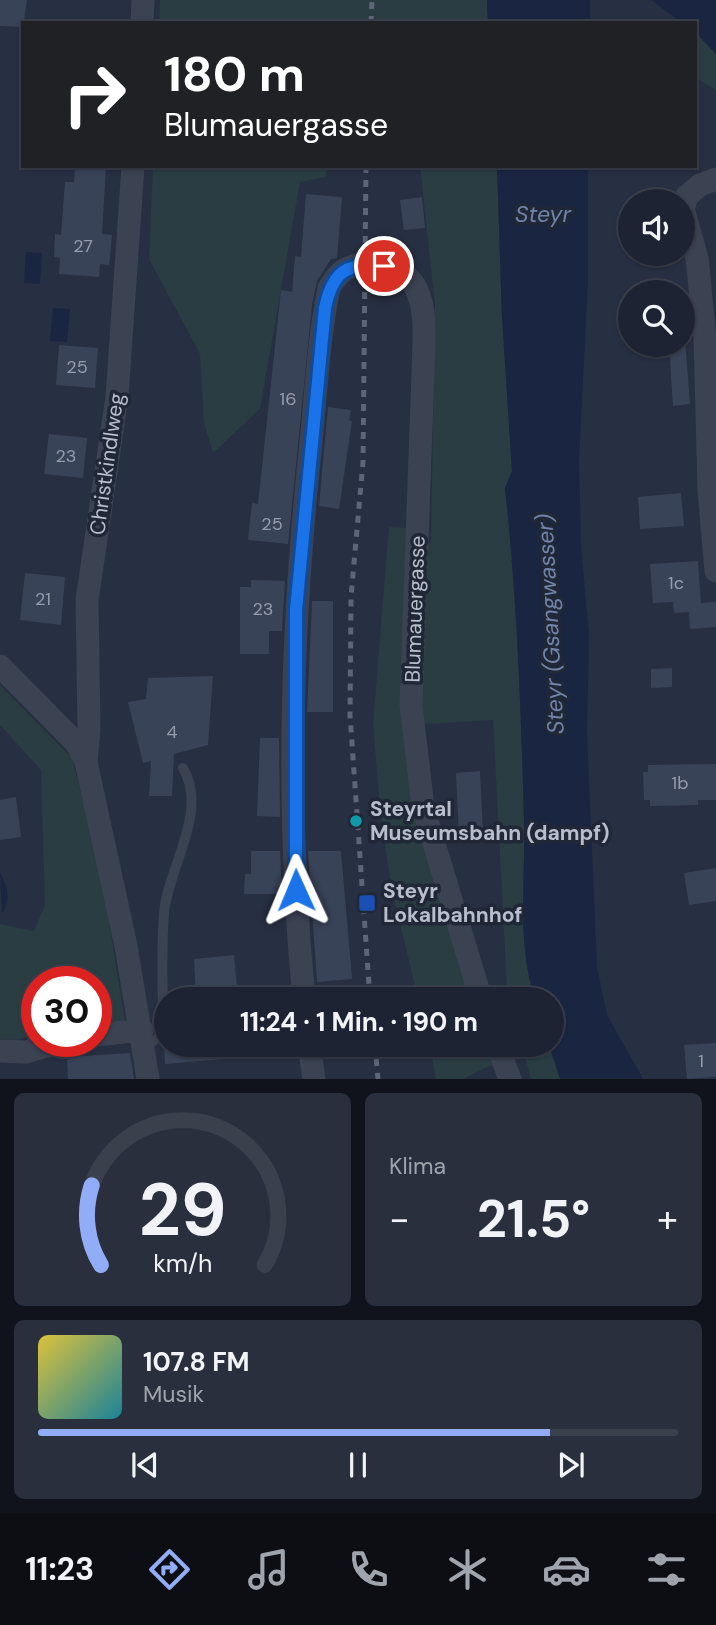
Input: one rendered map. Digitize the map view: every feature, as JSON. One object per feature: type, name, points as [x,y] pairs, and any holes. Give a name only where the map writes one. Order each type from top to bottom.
[{"type":"street","points":[[142,21],[143,0]]},
{"type":"street","name":"Christkindlweg","points":[[86,762],[89,729],[88,600],[117,397],[133,168]]},
{"type":"street","points":[[716,179],[687,196],[683,209],[697,258],[711,345],[708,478],[716,570]]},
{"type":"street","name":"Blumauergasse","points":[[303,987],[297,916],[295,804],[299,559],[329,288],[347,268],[365,264],[400,271],[412,282],[421,298],[424,345],[411,705],[414,746],[423,807],[477,987]]},
{"type":"street","points":[[0,666],[77,744],[86,762],[144,1038],[148,1079]]},
{"type":"street","points":[[112,1036],[144,1038]]},
{"type":"street","points":[[0,1051],[21,1052]]},
{"type":"street","points":[[311,1057],[314,1079]]},
{"type":"street","points":[[502,1057],[510,1079]]},
{"type":"lane","points":[[144,1038],[158,1038],[163,1026],[167,892],[192,802],[189,778],[183,768]]},
{"type":"shaded area","points":[[160,0],[487,0],[488,21],[159,21]]},
{"type":"shaded area","points":[[698,35],[716,54],[716,90],[697,78]]},
{"type":"shaded area","points":[[153,168],[327,168],[326,177],[300,182],[260,409],[213,453],[204,423],[200,354],[149,259]]},
{"type":"shaded area","points":[[420,168],[497,168],[502,317],[512,472],[505,488],[521,736],[524,932],[532,987],[507,987],[493,720],[407,725],[470,987],[415,987],[391,885],[380,809],[373,723],[389,527],[410,528],[410,545],[431,543],[435,305]]},
{"type":"shaded area","points":[[0,685],[72,758],[100,866],[125,1021],[112,1022],[112,966],[21,966],[21,1039],[0,1039],[0,924],[34,931],[45,905],[41,770],[0,725]]},
{"type":"shaded area","points":[[432,1057],[490,1057],[492,1065],[463,1079],[436,1079]]},
{"type":"shaded area","points":[[525,1057],[553,1057],[560,1079],[531,1079]]},
{"type":"water","points":[[487,0],[590,0],[590,21],[488,21]]},
{"type":"water","points":[[651,0],[716,0],[716,54],[697,34],[697,21],[679,21]]},
{"type":"water","name":"Steyr","points":[[497,168],[588,168],[588,282],[579,459],[581,546],[589,635],[587,735],[597,967],[607,1015],[643,1079],[560,1079],[553,1057],[564,1057],[564,987],[532,987],[529,977],[523,910],[524,819],[520,694],[505,488],[512,471],[502,317]]},
{"type":"water","points":[[26,252],[42,253],[40,284],[24,283]]},
{"type":"water","points":[[53,308],[70,309],[67,342],[50,341]]},
{"type":"water","points":[[0,873],[7,893],[7,903],[2,913]]},
{"type":"building","points":[[0,0],[27,0],[21,27],[0,26]]},
{"type":"building","points":[[75,168],[106,168],[102,234],[112,235],[109,265],[100,264],[99,277],[59,274],[60,258],[54,257],[55,234],[61,235],[65,182],[74,182]]},
{"type":"building","points":[[306,194],[342,197],[337,258],[331,259],[317,281],[312,305],[288,544],[248,540],[252,503],[258,504],[281,290],[292,292],[295,256],[301,257]]},
{"type":"building","points":[[422,197],[425,228],[404,230],[400,200]]},
{"type":"building","points":[[59,345],[98,348],[95,388],[56,385]]},
{"type":"building","points":[[670,357],[686,357],[690,404],[673,406]]},
{"type":"building","points":[[328,407],[351,410],[349,420],[352,421],[339,509],[319,506]]},
{"type":"building","points":[[49,434],[87,438],[83,478],[44,474]]},
{"type":"building","points":[[681,493],[684,526],[640,529],[638,497]]},
{"type":"building","points":[[698,561],[701,603],[716,602],[716,627],[690,629],[689,612],[674,613],[673,602],[653,603],[650,564]]},
{"type":"building","points":[[25,573],[65,577],[61,625],[20,620]]},
{"type":"building","points":[[251,580],[285,581],[282,631],[269,631],[269,654],[240,654],[240,587],[251,587]]},
{"type":"building","points":[[312,601],[333,601],[333,712],[307,712]]},
{"type":"building","points":[[672,668],[672,687],[651,688],[651,669]]},
{"type":"building","points":[[213,676],[208,745],[174,754],[172,796],[149,796],[151,761],[143,763],[128,702],[146,699],[148,678]]},
{"type":"building","points":[[260,738],[279,738],[280,817],[257,816]]},
{"type":"building","points":[[716,764],[716,800],[698,800],[698,805],[650,806],[650,800],[644,800],[643,772],[648,772],[648,765]]},
{"type":"building","points":[[480,771],[483,835],[459,836],[456,773]]},
{"type":"building","points":[[16,797],[21,837],[0,840],[0,800]]},
{"type":"building","points":[[251,851],[280,851],[282,894],[244,894],[245,874],[251,874]]},
{"type":"building","name":"Steyr Lokalbahnhof","points":[[308,851],[341,851],[352,979],[317,982]]},
{"type":"building","points":[[716,868],[716,901],[689,905],[684,873]]},
{"type":"building","points":[[234,955],[237,987],[195,987],[194,959]]},
{"type":"building","points":[[716,1043],[716,1077],[687,1079],[684,1045]]},
{"type":"building","points":[[130,1053],[134,1079],[68,1079],[67,1057],[112,1057],[112,1054]]},
{"type":"building","points":[[165,1057],[225,1057],[225,1059],[165,1064]]},
{"type":"railway","points":[[371,21],[372,0]]},
{"type":"railway","points":[[366,168],[363,462],[351,597],[350,715],[369,987]]},
{"type":"railway","points":[[376,1057],[378,1079]]},
{"type":"place","name":"Steyrtal Museumsbahn (dampf)","points":[[356,821]]},
{"type":"place","name":"Steyr Lokalbahnhof","points":[[367,903]]},
{"type":"route","points":[[296,890],[296,610],[325,308],[329,288],[347,268],[365,264],[384,266]]},
{"type":"water label","name":"Steyr (Gsangwasser)","points":[[550,624]]}]
